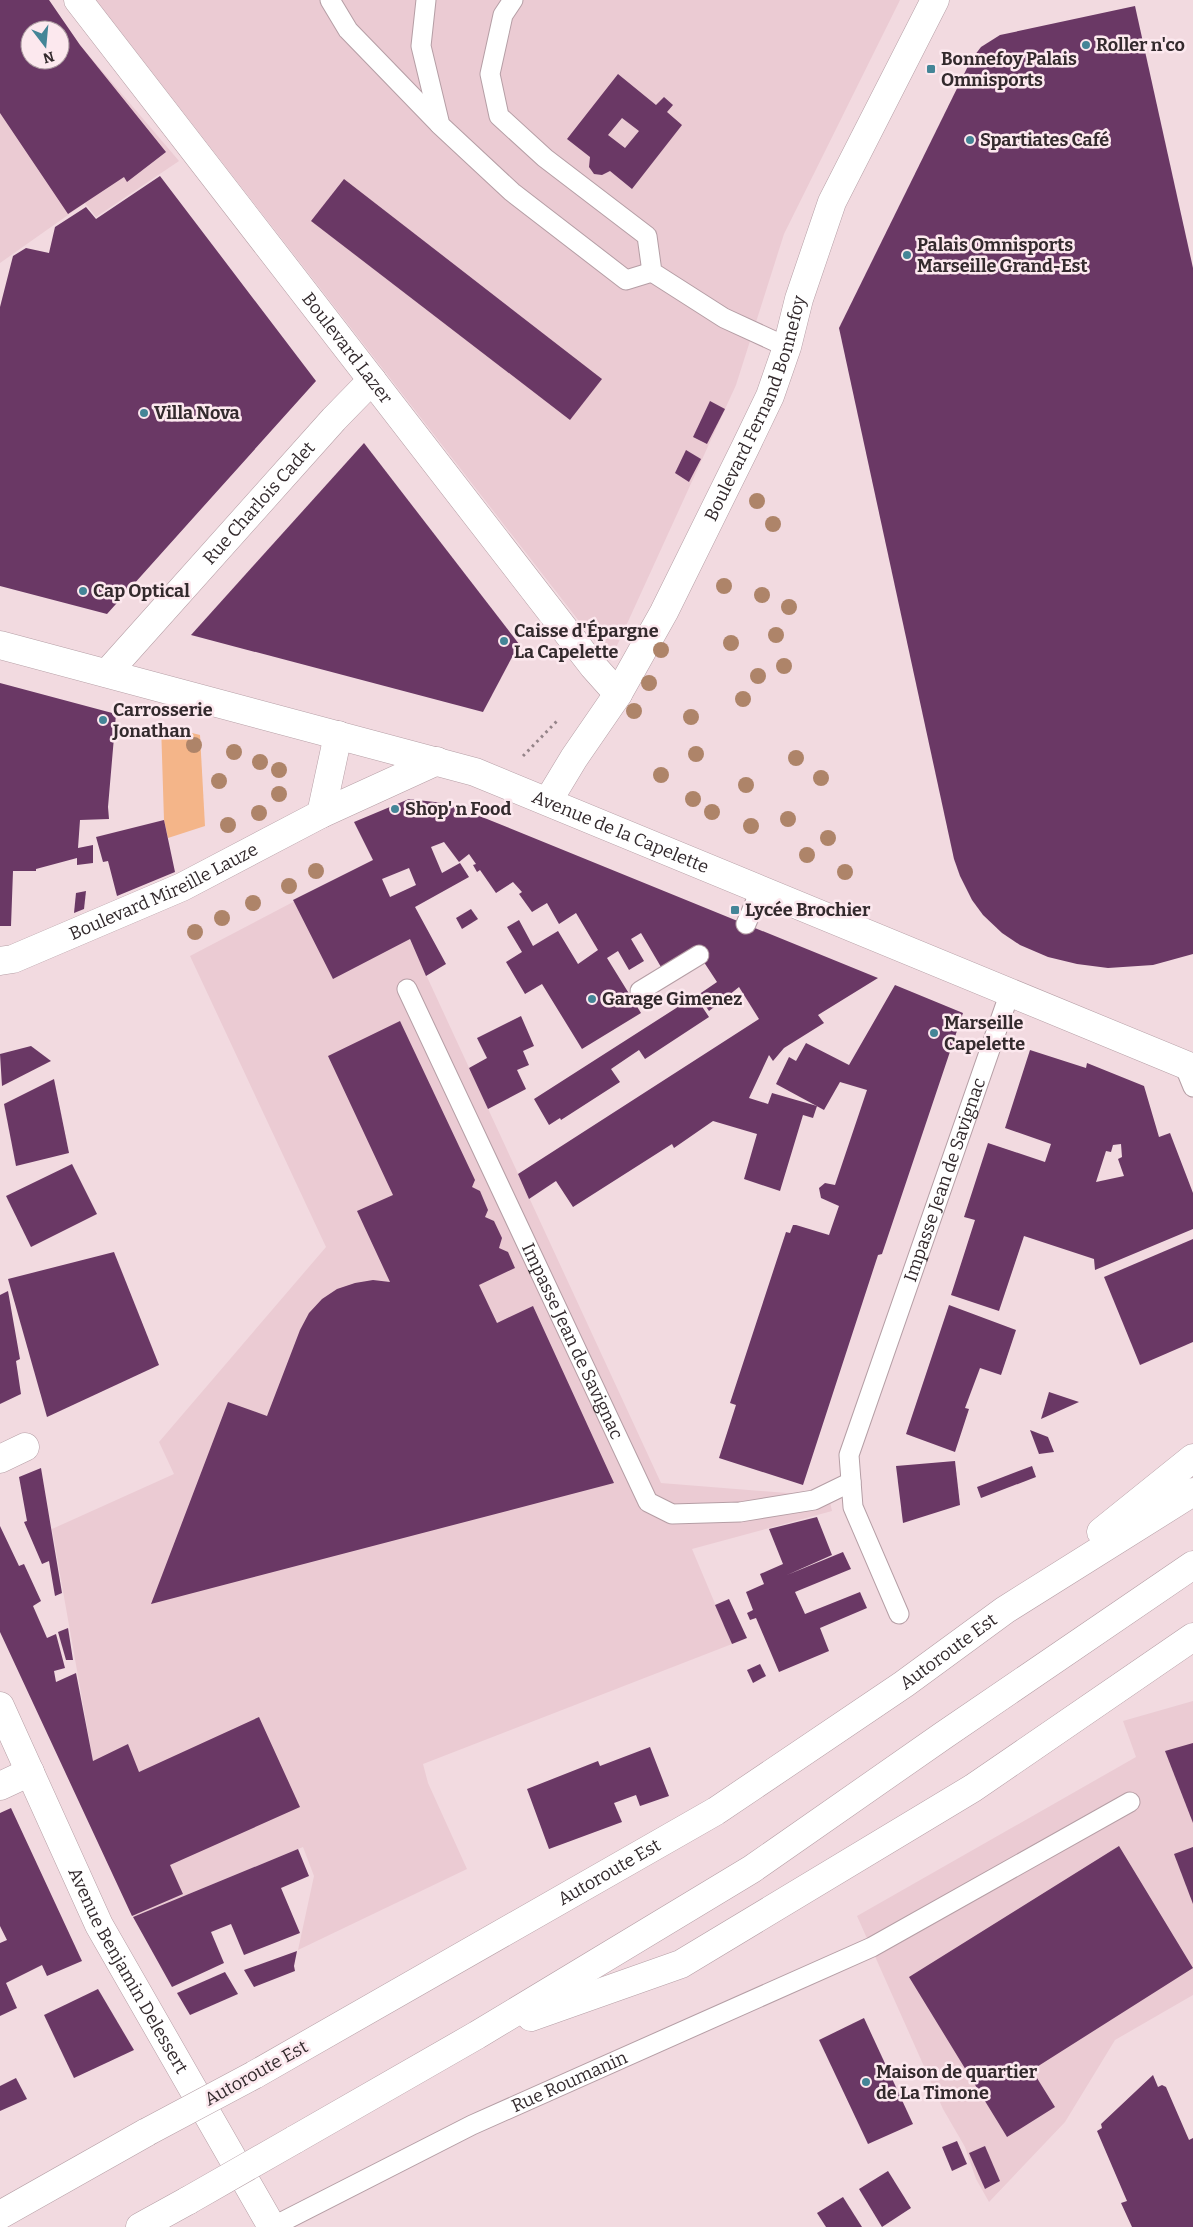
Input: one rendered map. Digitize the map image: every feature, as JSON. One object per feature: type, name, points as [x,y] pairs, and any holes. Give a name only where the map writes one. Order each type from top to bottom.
[{"type":"main road","name":"Boulevard Lazer","points":[[78,0],[593,666],[618,694]]},
{"type":"main road","name":"Boulevard Fernand Bonnefoy","points":[[548,801],[574,758],[618,694],[664,612],[745,448],[770,396],[788,347],[799,299],[832,202],[935,0]]},
{"type":"main road","name":"Rue Charlois Cadet","points":[[107,674],[334,419],[372,380]]},
{"type":"main road","name":"Avenue de la Capelette","points":[[0,645],[475,772],[1010,992],[1190,1073]]},
{"type":"main road","points":[[321,814],[338,735]]},
{"type":"main road","name":"Boulevard Mireille Lauze","points":[[0,961],[13,959],[182,887],[321,814],[437,762]]},
{"type":"main road","points":[[0,1459],[24,1447]]},
{"type":"main road","points":[[1005,1610],[1193,1458]]},
{"type":"main road","name":"Autoroute Est","points":[[0,2215],[147,2132],[254,2075],[716,1810],[904,1684],[1005,1610],[1193,1492]]},
{"type":"main road","points":[[140,2227],[478,2035],[752,1869],[1188,1568]]},
{"type":"main road","points":[[478,2035],[681,1964],[974,1788],[1193,1636]]},
{"type":"main road","name":"Avenue Benjamin Delessert","points":[[0,1706],[98,1925],[272,2227]]},
{"type":"main road","points":[[0,1786],[30,1772]]},
{"type":"lane","points":[[330,0],[348,30],[440,125],[512,192],[626,280],[652,272]]},
{"type":"lane","points":[[426,0],[421,46],[440,125]]},
{"type":"lane","points":[[513,0],[503,15],[490,74],[499,116],[545,158],[647,236],[652,272],[724,318],[788,347]]},
{"type":"lane","points":[[746,924],[761,889]]},
{"type":"lane","points":[[640,992],[699,955]]},
{"type":"lane","name":"Impasse Jean de Savignac","points":[[406,989],[648,1502],[672,1514],[740,1512],[814,1500],[851,1482]]},
{"type":"lane","name":"Impasse Jean de Savignac","points":[[899,1614],[853,1507],[849,1455],[1010,992]]},
{"type":"lane","name":"Rue Roumanin","points":[[272,2227],[472,2125],[872,1947],[1130,1802]]},
{"type":"path","points":[[522,756],[562,716]]},
{"type":"shaded area","points":[[0,0],[49,0],[63,20],[20,20],[20,70],[70,70],[70,30],[80,45],[179,161],[96,217],[85,203],[0,263]]},
{"type":"shaded area","points":[[96,0],[900,0],[784,234],[736,385],[610,661]]},
{"type":"shaded area","points":[[161,725],[200,735],[205,826],[168,838],[164,820]]},
{"type":"shaded area","points":[[373,860],[661,1483],[800,1494],[827,1488],[832,1511],[692,1549],[732,1644],[423,1764],[428,1783],[467,1869],[298,1950],[314,1876],[303,1847],[133,1917],[66,1773],[93,1761],[52,1529],[174,1474],[159,1442],[326,1247],[190,956]]},
{"type":"shaded area","points":[[1193,1701],[1193,1995],[1115,2040],[1065,2122],[989,2202],[976,2179],[965,2147],[943,2109],[857,1916],[1136,1757],[1123,1721]]},
{"type":"building","points":[[0,0],[49,0],[63,20],[20,20],[20,70],[70,70],[70,30],[166,152],[127,182],[124,177],[68,214],[0,113]]},
{"type":"building","name":"Palais Omnisports Marseille Grand-Est","points":[[1135,6],[1193,268],[1193,954],[1153,965],[1108,968],[1077,964],[1048,957],[1020,945],[1002,933],[983,915],[972,900],[960,876],[954,859],[839,328],[971,60],[981,47],[1000,35]]},
{"type":"building","points":[[618,74],[656,105],[664,97],[673,105],[667,112],[682,125],[632,189],[610,171],[602,175],[594,174],[589,167],[590,157],[567,139]],"holes":[[[622,118],[639,131],[625,148],[608,135]]]},
{"type":"building","name":"Villa Nova","points":[[160,176],[316,381],[107,614],[0,586],[0,307],[13,256],[26,248],[49,253],[55,227],[86,207],[96,219]]},
{"type":"building","points":[[344,179],[602,379],[570,420],[311,221]]},
{"type":"building","points":[[710,401],[725,409],[707,444],[693,437]]},
{"type":"building","points":[[364,443],[519,644],[483,712],[191,635]]},
{"type":"building","points":[[686,450],[701,459],[689,482],[675,473]]},
{"type":"building","points":[[0,683],[116,714],[108,807],[109,819],[80,820],[78,848],[93,845],[93,863],[77,865],[77,858],[36,869],[36,871],[13,871],[11,926],[0,926]]},
{"type":"building","points":[[409,799],[443,803],[487,819],[878,978],[818,1015],[824,1023],[784,1048],[773,1061],[769,1055],[749,1098],[768,1104],[772,1093],[817,1106],[813,1118],[803,1115],[780,1191],[744,1179],[757,1134],[713,1121],[674,1148],[672,1144],[573,1207],[556,1181],[529,1199],[518,1174],[759,1019],[739,987],[709,1011],[698,995],[717,982],[694,947],[661,967],[641,933],[631,939],[644,961],[629,970],[618,951],[607,958],[641,1013],[582,1049],[542,984],[525,994],[506,962],[522,952],[507,927],[519,920],[533,946],[558,931],[578,964],[598,950],[576,913],[559,924],[547,903],[532,912],[519,894],[522,892],[513,882],[496,893],[480,870],[477,872],[473,865],[476,864],[469,854],[459,862],[444,842],[431,847],[442,873],[460,863],[469,877],[415,907],[446,964],[426,976],[410,939],[333,979],[293,900],[373,860],[354,822]],"holes":[[[409,868],[416,885],[390,897],[382,879]]]},
{"type":"building","points":[[164,820],[175,872],[117,896],[108,861],[103,862],[96,837]]},
{"type":"building","points":[[86,891],[84,909],[74,913],[76,893]]},
{"type":"building","points":[[471,909],[478,919],[462,929],[456,918]]},
{"type":"building","points":[[895,985],[963,1013],[882,1254],[878,1255],[803,1485],[719,1458],[736,1405],[730,1403],[786,1232],[790,1233],[793,1225],[796,1225],[829,1235],[839,1206],[821,1198],[819,1188],[825,1183],[835,1185],[867,1090],[840,1082],[824,1110],[776,1084],[789,1057],[796,1061],[806,1043],[849,1065]]},
{"type":"building","points":[[695,996],[709,1017],[645,1059],[639,1050],[611,1069],[620,1082],[561,1120],[560,1118],[549,1125],[534,1099]]},
{"type":"building","points":[[521,1016],[534,1046],[523,1051],[529,1065],[517,1070],[526,1089],[488,1109],[469,1068],[487,1058],[477,1038]]},
{"type":"building","points":[[400,1021],[475,1180],[472,1187],[480,1191],[488,1210],[485,1217],[494,1221],[502,1238],[499,1248],[508,1252],[515,1268],[479,1285],[497,1323],[533,1306],[614,1483],[151,1604],[228,1402],[267,1416],[300,1330],[309,1313],[322,1299],[337,1289],[373,1280],[390,1282],[357,1211],[393,1195],[328,1056]]},
{"type":"building","points":[[31,1046],[51,1061],[2,1086],[0,1054]]},
{"type":"building","points":[[1030,1050],[1086,1068],[1087,1063],[1144,1086],[1159,1137],[1170,1133],[1193,1193],[1193,1229],[1095,1270],[1094,1259],[1024,1236],[999,1311],[951,1295],[975,1220],[964,1217],[988,1143],[1045,1162],[1051,1144],[1005,1128]],"holes":[[[1121,1144],[1122,1157],[1118,1159],[1124,1176],[1096,1182],[1106,1151],[1111,1152],[1113,1145]]]},
{"type":"building","points":[[54,1079],[69,1153],[16,1166],[4,1104]]},
{"type":"building","points":[[72,1164],[97,1214],[31,1247],[6,1196]]},
{"type":"building","points":[[1193,1239],[1193,1342],[1140,1365],[1104,1277]]},
{"type":"building","points":[[114,1252],[159,1365],[47,1417],[8,1279]]},
{"type":"building","points":[[8,1291],[20,1359],[16,1361],[21,1394],[0,1404],[0,1295]]},
{"type":"building","points":[[949,1305],[1016,1330],[1001,1375],[980,1368],[965,1408],[969,1409],[955,1452],[906,1434]]},
{"type":"building","points":[[1049,1392],[1079,1402],[1041,1419]]},
{"type":"building","points":[[1030,1430],[1048,1437],[1054,1452],[1039,1454]]},
{"type":"building","points":[[955,1461],[960,1505],[903,1523],[896,1466]]},
{"type":"building","points":[[1032,1466],[1036,1477],[981,1498],[977,1487]]},
{"type":"building","points":[[41,1468],[62,1593],[55,1596],[49,1561],[42,1564],[24,1522],[27,1521],[19,1477]]},
{"type":"building","points":[[817,1517],[832,1555],[787,1575],[843,1552],[851,1569],[795,1592],[805,1614],[860,1592],[867,1608],[820,1628],[829,1651],[779,1672],[756,1618],[750,1620],[747,1613],[753,1610],[746,1592],[764,1584],[760,1574],[783,1564],[769,1529]]},
{"type":"building","points":[[0,1526],[19,1566],[24,1564],[41,1601],[33,1606],[47,1638],[56,1634],[65,1668],[54,1671],[56,1682],[76,1673],[93,1761],[128,1744],[139,1772],[259,1717],[300,1807],[170,1865],[183,1894],[132,1916],[0,1632]]},
{"type":"building","points":[[729,1599],[747,1638],[732,1644],[715,1605]]},
{"type":"building","points":[[68,1628],[73,1660],[66,1660],[58,1632]]},
{"type":"building","points":[[760,1664],[766,1676],[753,1683],[747,1670]]},
{"type":"building","points":[[1193,1743],[1193,1823],[1165,1751]]},
{"type":"building","points":[[650,1747],[669,1796],[640,1806],[636,1795],[614,1803],[622,1822],[549,1849],[527,1789],[598,1761],[600,1766]]},
{"type":"building","points":[[11,1808],[82,1961],[47,1976],[42,1965],[6,1983],[17,2008],[0,2016],[0,1943],[7,1940],[0,1926],[0,1813]]},
{"type":"building","points":[[1119,1846],[1193,1968],[1032,2070],[1055,2107],[1007,2137],[909,1977]]},
{"type":"building","points":[[1193,1847],[1193,1904],[1174,1854]]},
{"type":"building","points":[[298,1849],[309,1876],[281,1888],[300,1933],[244,1955],[231,1924],[211,1932],[224,1963],[172,1987],[133,1917]]},
{"type":"building","points":[[297,1951],[295,1971],[254,1987],[244,1970]]},
{"type":"building","points":[[225,1972],[238,1994],[190,2015],[177,1993]]},
{"type":"building","points":[[98,1989],[134,2050],[74,2078],[44,2015]]},
{"type":"building","name":"Maison de quartier de La Timone","points":[[864,2018],[913,2124],[868,2144],[819,2040]]},
{"type":"building","points":[[1153,2075],[1158,2087],[1162,2085],[1166,2087],[1189,2140],[1193,2138],[1193,2227],[1132,2227],[1121,2203],[1127,2201],[1097,2131],[1102,2128],[1101,2124]]},
{"type":"building","points":[[16,2078],[27,2099],[0,2111],[0,2086]]},
{"type":"building","points":[[957,2141],[967,2164],[952,2171],[942,2147]]},
{"type":"building","points":[[985,2146],[1000,2181],[985,2189],[969,2153]]},
{"type":"building","points":[[888,2171],[911,2208],[882,2227],[859,2189]]},
{"type":"building","points":[[843,2197],[862,2227],[826,2227],[817,2213]]},
{"type":"place","name":"Roller n'co","points":[[1086,45]]},
{"type":"place","name":"Bonnefoy Palais Omnisports","points":[[931,69]]},
{"type":"place","name":"Spartiates Café","points":[[970,140]]},
{"type":"place","name":"Palais Omnisports Marseille Grand-Est","points":[[907,255]]},
{"type":"place","name":"Villa Nova","points":[[144,413]]},
{"type":"place","name":"Cap Optical","points":[[83,591]]},
{"type":"place","name":"Caisse d'Épargne La Capelette","points":[[504,641]]},
{"type":"place","name":"Carrosserie Jonathan","points":[[103,720]]},
{"type":"place","name":"Shop' n Food","points":[[395,809]]},
{"type":"place","name":"Lycée Brochier","points":[[735,910]]},
{"type":"place","name":"Garage Gimenez","points":[[592,999]]},
{"type":"place","name":"Marseille Capelette","points":[[934,1033]]},
{"type":"place","name":"Maison de quartier de La Timone","points":[[866,2082]]}]
